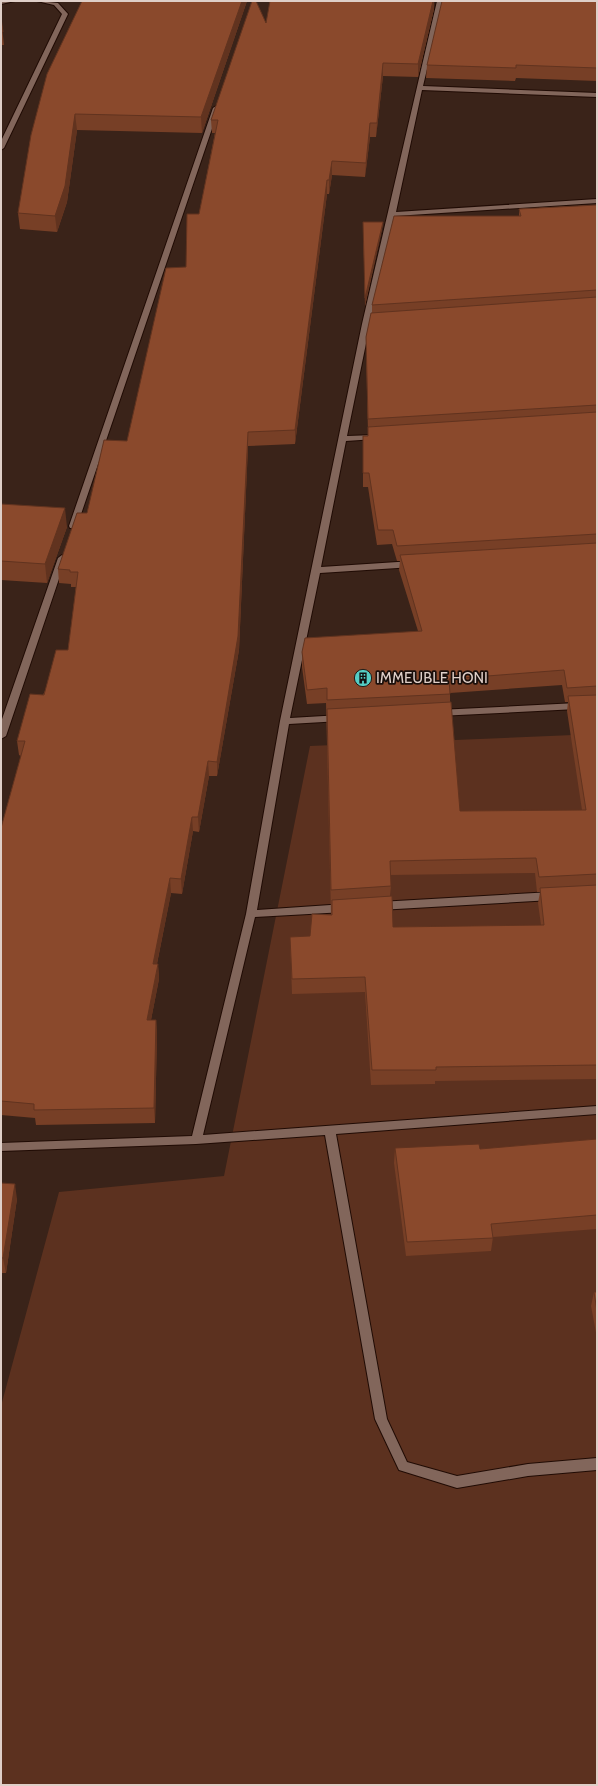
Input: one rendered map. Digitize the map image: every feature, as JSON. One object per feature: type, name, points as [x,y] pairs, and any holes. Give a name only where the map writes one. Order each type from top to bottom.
[{"type":"street","points":[[1,2],[12,1]]},
{"type":"street","points":[[1,148],[9,123],[66,14],[56,4],[40,1]]},
{"type":"street","points":[[196,1140],[251,914],[285,721],[343,439],[370,324],[419,88],[440,1]]},
{"type":"street","points":[[419,88],[597,95]]},
{"type":"street","points":[[70,534],[219,98]]},
{"type":"street","points":[[392,214],[597,201]]},
{"type":"street","points":[[343,439],[382,437]]},
{"type":"street","points":[[1,736],[65,549]]},
{"type":"street","points":[[316,570],[426,564]]},
{"type":"street","points":[[425,714],[597,704]]},
{"type":"street","points":[[285,721],[347,718]]},
{"type":"street","points":[[369,907],[566,895]]},
{"type":"street","points":[[251,914],[353,908]]},
{"type":"street","points":[[1,1147],[196,1140],[597,1110]]},
{"type":"street","points":[[330,1130],[382,1419],[403,1466],[457,1482],[528,1470],[597,1464]]},
{"type":"shaded area","points":[[597,734],[597,1785],[1,1785],[1,1406],[59,1192],[224,1176],[310,746]]},
{"type":"building","points":[[82,1],[242,1],[201,117],[75,114],[65,186],[55,216],[18,213],[31,135],[47,74]]},
{"type":"building","points":[[252,1],[256,1],[266,23],[270,1],[433,1],[418,64],[383,63],[377,123],[370,123],[366,163],[332,161],[329,180],[327,180],[295,430],[248,432],[238,636],[217,762],[208,761],[198,817],[192,817],[181,879],[170,878],[153,964],[158,964],[147,1020],[156,1020],[154,1108],[34,1110],[34,1104],[1,1101],[1,828],[25,741],[17,741],[30,694],[44,695],[56,650],[68,650],[78,572],[58,569],[77,513],[87,513],[104,440],[127,441],[166,268],[186,267],[187,214],[199,214],[218,120],[211,120]]},
{"type":"building","points":[[442,1],[597,1],[597,68],[516,65],[516,68],[427,65]]},
{"type":"building","points":[[1,18],[3,32],[1,32]]},
{"type":"building","points":[[597,205],[597,290],[372,305],[394,216],[521,216],[519,209]]},
{"type":"building","points":[[363,222],[383,222],[365,298]]},
{"type":"building","points":[[597,297],[597,405],[368,419],[366,337],[371,313]]},
{"type":"building","points":[[597,412],[597,534],[397,546],[393,530],[378,530],[369,473],[363,473],[363,436],[368,436],[368,427]]},
{"type":"building","points":[[1,504],[65,508],[45,564],[1,561]]},
{"type":"building","points":[[597,543],[597,686],[567,688],[564,670],[449,679],[450,694],[327,700],[327,688],[307,690],[302,652],[305,638],[422,631],[400,555]]},
{"type":"building","points":[[597,695],[597,874],[539,877],[536,858],[390,861],[391,886],[331,890],[327,709],[451,702],[460,811],[586,810],[568,696]]},
{"type":"building","points":[[597,885],[597,1065],[436,1067],[436,1070],[372,1070],[365,977],[292,979],[290,937],[310,936],[312,914],[332,915],[332,900],[392,896],[393,927],[544,925],[540,888]]},
{"type":"building","points":[[597,1139],[597,1215],[491,1224],[493,1238],[407,1242],[395,1148],[479,1144],[480,1149]]},
{"type":"building","points":[[1,1183],[15,1184],[3,1258],[1,1258]]},
{"type":"building","points":[[594,1292],[597,1292],[597,1311]]},
{"type":"place","name":"IMMEUBLE HONI","points":[[363,678]]}]
